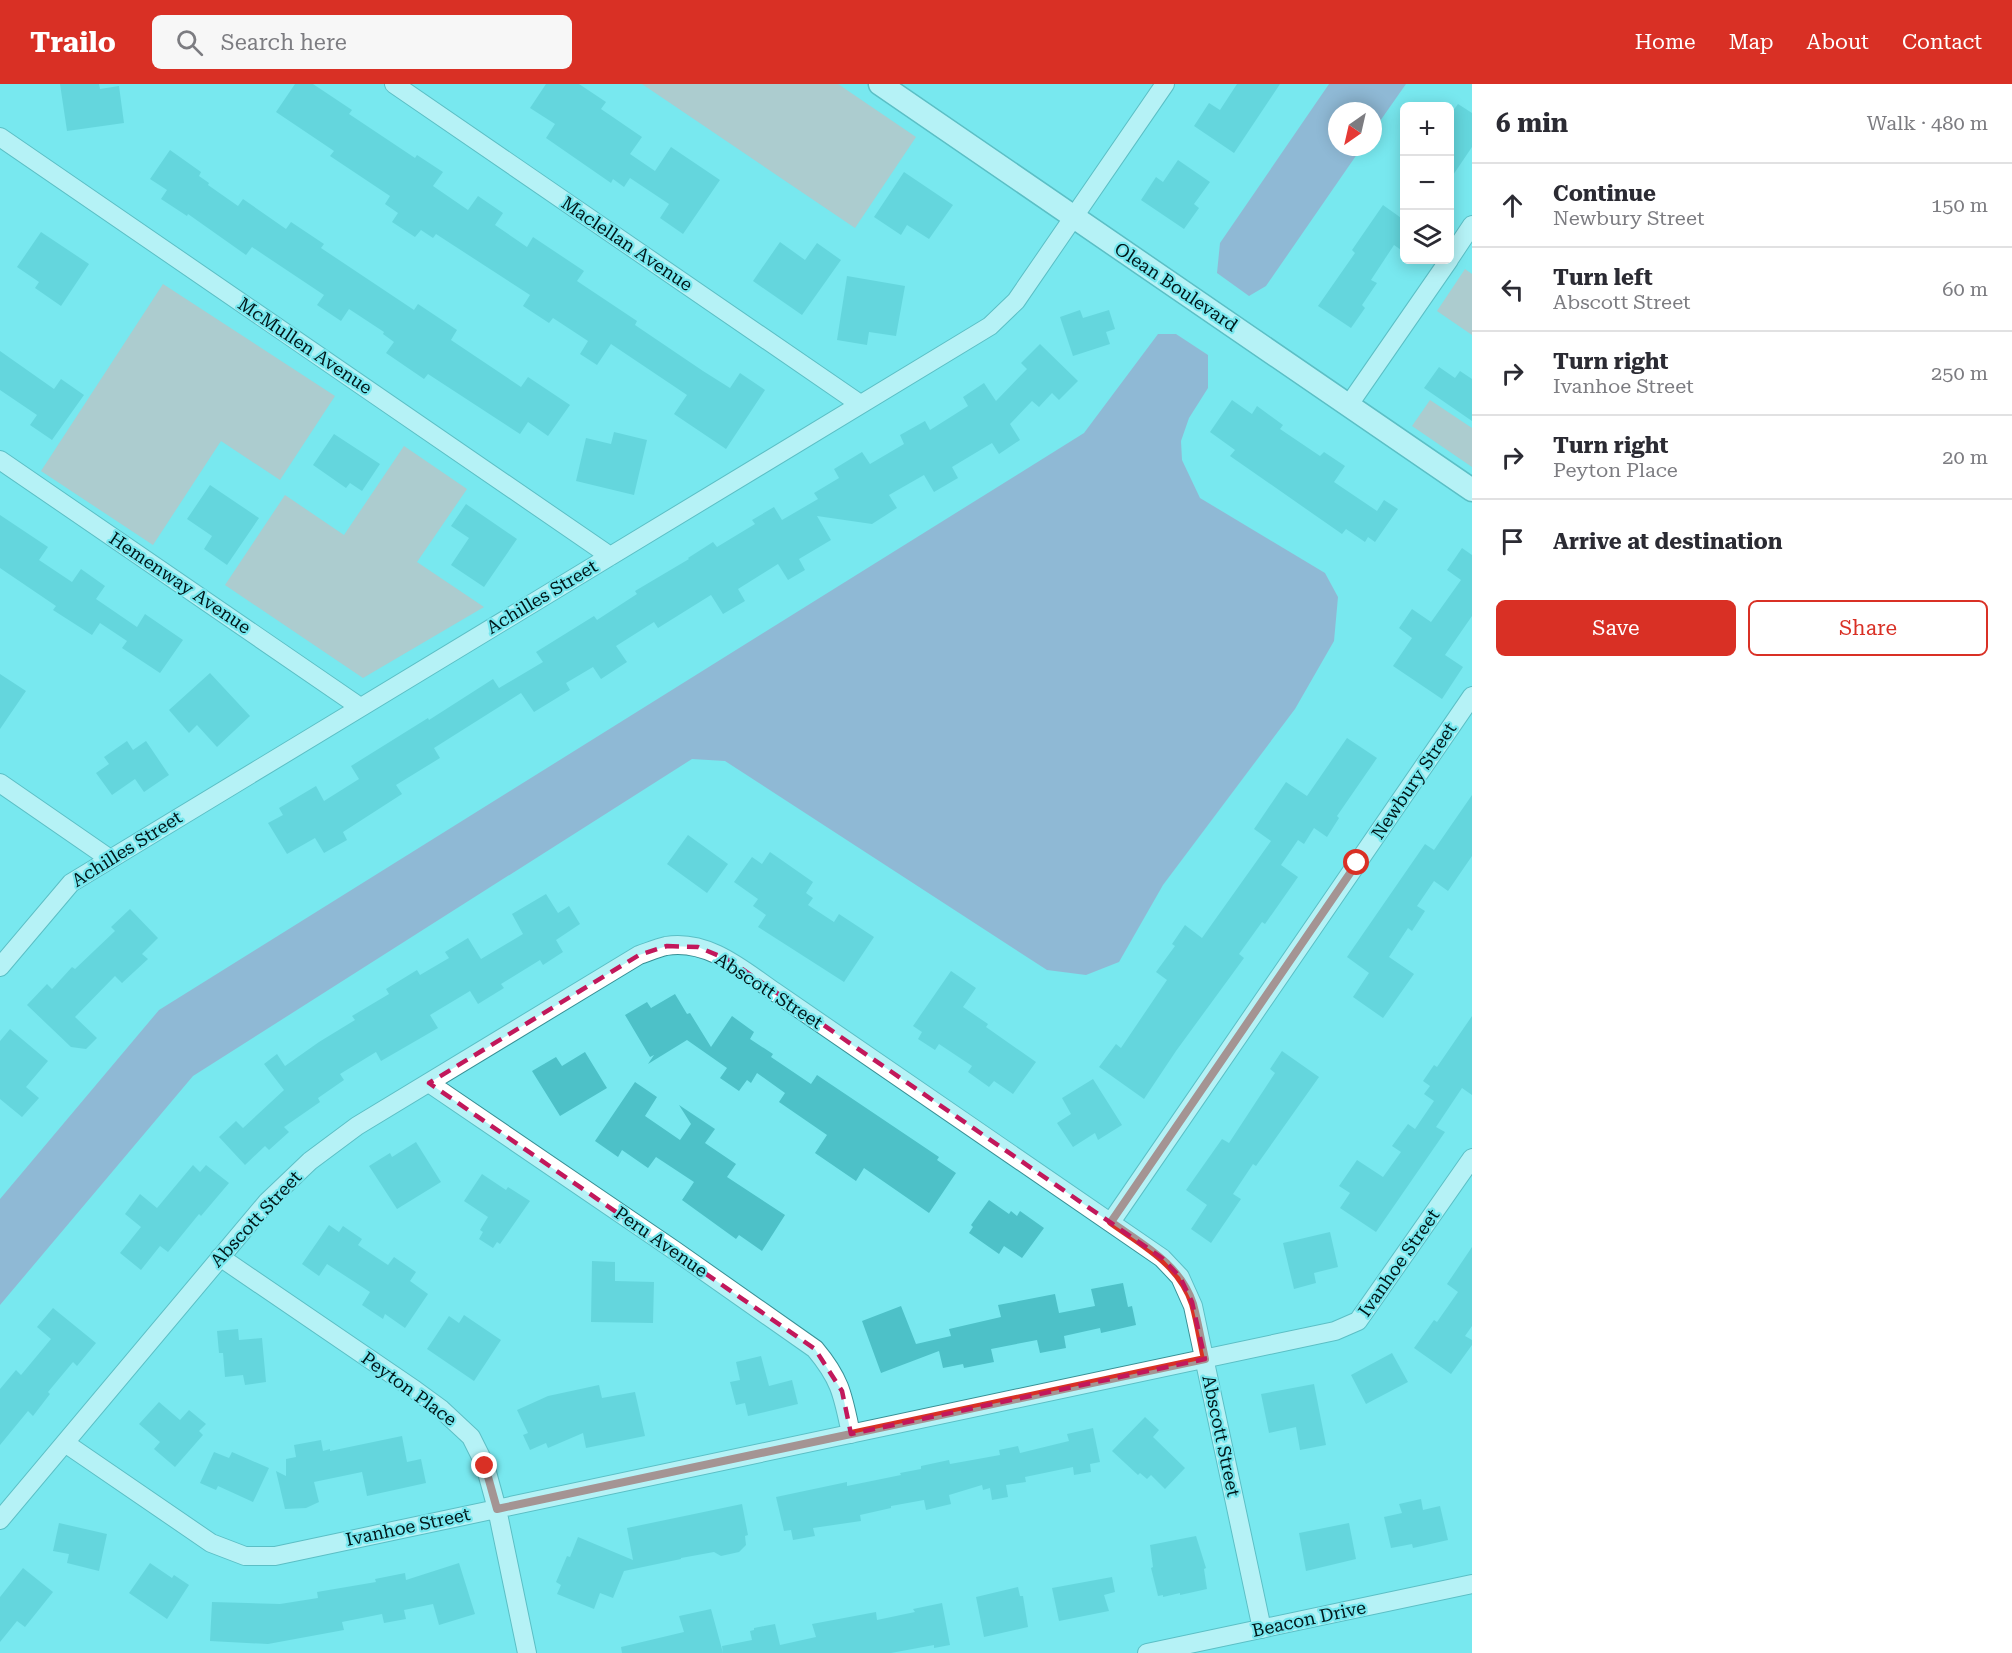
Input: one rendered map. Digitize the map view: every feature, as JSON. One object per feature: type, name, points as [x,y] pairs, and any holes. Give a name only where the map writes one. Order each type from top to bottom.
[{"type":"street","name":"Maclellan Avenue","points":[[394,84],[860,404]]},
{"type":"street","name":"Olean Boulevard","points":[[880,84],[1472,490]]},
{"type":"street","name":"Achilles Street","points":[[0,967],[71,883],[990,326],[1016,302],[1165,84]]},
{"type":"street","name":"McMullen Avenue","points":[[0,137],[610,556]]},
{"type":"street","points":[[1454,252],[1472,225]]},
{"type":"street","points":[[1348,406],[1446,264]]},
{"type":"street","name":"Hemenway Avenue","points":[[0,460],[360,707]]},
{"type":"street","name":"Newbury Street","points":[[1111,1222],[1472,696]]},
{"type":"street","points":[[0,783],[110,859]]},
{"type":"street","name":"Abscott Street","points":[[0,1520],[267,1202],[310,1161],[357,1126],[639,955],[667,946],[698,947],[729,960],[1111,1222],[1162,1258],[1180,1277],[1192,1302],[1262,1629]]},
{"type":"street","name":"Peru Avenue","points":[[429,1083],[674,1250],[815,1350],[829,1366],[842,1390],[851,1434]]},
{"type":"street","name":"Ivanhoe Street","points":[[65,1443],[211,1543],[246,1556],[275,1556],[1335,1331],[1358,1321],[1472,1158]]},
{"type":"street","name":"Peyton Place","points":[[220,1257],[415,1390],[471,1437],[485,1466],[497,1509],[527,1653]]},
{"type":"street","name":"Beacon Drive","points":[[1147,1653],[1472,1584]]},
{"type":"highlighted area","points":[[667,946],[698,947],[729,960],[1162,1258],[1180,1277],[1192,1302],[1205,1359],[851,1434],[842,1391],[815,1349],[429,1083],[639,955]]},
{"type":"shaded area","points":[[642,84],[838,84],[916,137],[855,228]]},
{"type":"shaded area","points":[[1329,84],[1406,84],[1382,118],[1382,102],[1328,102],[1328,156],[1356,156],[1266,286],[1249,296],[1217,273],[1220,243]]},
{"type":"shaded area","points":[[1465,269],[1472,274],[1472,335],[1437,311]]},
{"type":"shaded area","points":[[163,284],[335,396],[280,480],[221,441],[153,545],[41,471]]},
{"type":"shaded area","points":[[1158,334],[1176,334],[1208,355],[1208,388],[1189,418],[1181,441],[1182,460],[1200,498],[1325,573],[1338,597],[1334,641],[1295,709],[1163,885],[1119,962],[1086,975],[1047,970],[725,761],[692,759],[193,1076],[0,1305],[0,1199],[159,1010],[1084,433]]},
{"type":"shaded area","points":[[1430,400],[1472,428],[1472,467],[1412,426]]},
{"type":"shaded area","points":[[404,446],[467,489],[417,562],[484,607],[363,678],[225,585],[285,495],[344,535]]},
{"type":"building","points":[[60,84],[99,84],[100,89],[119,86],[124,123],[67,131]]},
{"type":"building","points":[[295,84],[313,84],[352,110],[349,114],[415,158],[417,155],[443,172],[433,186],[468,210],[478,196],[503,213],[495,225],[527,247],[533,237],[584,271],[577,281],[637,321],[635,325],[703,371],[730,388],[740,373],[765,390],[726,449],[674,414],[687,395],[611,344],[597,365],[580,354],[588,341],[553,318],[549,323],[523,306],[530,295],[436,234],[433,238],[421,230],[415,237],[392,222],[398,213],[385,204],[390,196],[330,156],[334,151],[276,112]]},
{"type":"building","points":[[546,84],[579,84],[606,102],[601,109],[642,137],[630,154],[655,171],[671,147],[720,180],[683,234],[660,218],[669,204],[630,178],[624,187],[613,179],[611,183],[546,138],[555,124],[530,108]]},
{"type":"building","points":[[1237,84],[1280,84],[1234,153],[1194,126],[1209,103],[1220,110]]},
{"type":"building","points":[[1458,104],[1472,113],[1472,147],[1454,174],[1454,156],[1454,109]]},
{"type":"building","points":[[170,150],[201,172],[199,176],[209,183],[208,185],[238,206],[243,199],[286,229],[291,222],[324,244],[321,248],[414,310],[418,304],[457,330],[451,340],[521,387],[528,377],[570,405],[548,436],[528,422],[520,434],[428,374],[424,379],[386,353],[394,342],[383,334],[384,332],[349,309],[341,321],[317,305],[324,295],[252,247],[246,255],[188,214],[187,216],[161,199],[167,190],[150,179]]},
{"type":"building","points":[[1178,160],[1210,182],[1194,204],[1199,208],[1184,229],[1141,200],[1156,177],[1163,182]]},
{"type":"building","points":[[904,172],[953,205],[929,239],[907,225],[901,235],[874,217]]},
{"type":"building","points":[[1383,205],[1400,217],[1400,249],[1394,245],[1371,280],[1377,283],[1362,305],[1365,308],[1351,328],[1318,306],[1355,253],[1352,250]]},
{"type":"building","points":[[41,232],[89,264],[61,306],[35,288],[39,282],[17,267]]},
{"type":"building","points":[[780,242],[805,260],[817,243],[841,260],[802,315],[753,281]]},
{"type":"building","points":[[847,276],[905,286],[896,336],[869,332],[867,345],[837,340]]},
{"type":"building","points":[[1080,310],[1083,318],[1109,310],[1115,329],[1106,332],[1110,344],[1073,356],[1060,317]]},
{"type":"building","points":[[1040,344],[1078,381],[1059,400],[1052,393],[1039,407],[1032,401],[1010,424],[1020,440],[999,454],[992,443],[952,467],[958,478],[934,492],[924,475],[889,495],[897,508],[872,524],[817,516],[831,540],[799,559],[805,570],[788,580],[778,564],[738,589],[745,601],[723,614],[711,595],[658,628],[654,622],[616,646],[627,662],[601,679],[593,667],[566,683],[570,690],[534,712],[521,693],[434,748],[440,758],[396,785],[402,794],[343,832],[347,840],[324,853],[315,838],[287,854],[268,823],[283,815],[279,808],[316,786],[324,801],[359,779],[351,766],[493,679],[499,688],[543,662],[536,652],[594,616],[597,620],[637,594],[635,591],[713,542],[717,547],[755,524],[752,520],[774,507],[782,520],[818,499],[814,493],[839,478],[834,469],[862,452],[870,464],[904,444],[900,435],[925,421],[930,430],[968,406],[963,397],[984,383],[996,401],[1027,369],[1021,363]]},
{"type":"building","points":[[0,351],[54,389],[61,379],[84,395],[52,440],[30,425],[37,415],[0,390]]},
{"type":"building","points":[[1439,367],[1455,378],[1460,371],[1472,379],[1472,421],[1424,388]]},
{"type":"building","points":[[1232,400],[1252,414],[1257,406],[1283,425],[1280,429],[1320,456],[1324,452],[1345,466],[1334,482],[1377,511],[1384,500],[1398,509],[1375,542],[1368,537],[1365,542],[1346,529],[1342,534],[1230,456],[1235,450],[1210,432]]},
{"type":"building","points":[[614,432],[647,440],[634,495],[576,481],[586,438],[611,444]]},
{"type":"building","points":[[334,434],[380,464],[362,491],[350,483],[346,488],[313,465]]},
{"type":"building","points":[[210,485],[259,518],[227,565],[204,549],[212,536],[187,519]]},
{"type":"building","points":[[466,504],[517,539],[484,587],[451,565],[469,538],[451,526]]},
{"type":"building","points":[[0,515],[48,547],[39,560],[72,582],[81,569],[105,586],[96,599],[137,627],[145,614],[183,640],[160,673],[122,648],[127,641],[100,623],[92,635],[53,610],[56,606],[0,568]]},
{"type":"building","points":[[1462,548],[1472,555],[1472,616],[1445,655],[1463,667],[1442,699],[1393,666],[1412,638],[1399,628],[1412,609],[1431,622],[1461,580],[1447,570]]},
{"type":"building","points":[[210,673],[250,716],[217,747],[197,725],[189,733],[169,710]]},
{"type":"building","points":[[0,674],[26,691],[0,729]]},
{"type":"building","points":[[1347,738],[1377,758],[1337,816],[1339,818],[1327,837],[1314,828],[1304,844],[1298,840],[1281,865],[1298,877],[1265,924],[1262,922],[1239,954],[1244,958],[1144,1099],[1099,1067],[1116,1044],[1121,1048],[1167,980],[1156,972],[1175,946],[1172,944],[1185,925],[1202,938],[1271,841],[1254,829],[1286,782],[1307,796]]},
{"type":"building","points":[[127,741],[133,750],[146,741],[169,775],[144,792],[135,779],[112,795],[96,773],[109,764],[104,757]]},
{"type":"building","points":[[1472,795],[1472,856],[1448,891],[1434,881],[1417,906],[1425,911],[1412,931],[1408,928],[1389,957],[1414,974],[1383,1018],[1353,997],[1369,973],[1347,957],[1425,844],[1434,850]]},
{"type":"building","points":[[688,835],[728,864],[707,893],[667,864]]},
{"type":"building","points":[[770,852],[813,882],[806,893],[813,898],[808,905],[834,922],[839,914],[874,937],[844,982],[758,927],[766,915],[753,906],[758,899],[734,882],[752,857],[762,864]]},
{"type":"building","points":[[546,894],[558,913],[569,906],[580,924],[556,940],[563,952],[543,965],[540,960],[501,984],[504,988],[478,1004],[470,991],[430,1015],[438,1028],[381,1061],[376,1052],[340,1074],[344,1080],[318,1098],[320,1102],[284,1127],[289,1132],[269,1150],[265,1146],[245,1165],[219,1137],[236,1121],[243,1128],[284,1090],[264,1064],[277,1054],[285,1066],[355,1020],[352,1016],[389,994],[386,989],[417,970],[420,975],[449,958],[445,952],[468,938],[481,959],[523,934],[512,914]]},
{"type":"building","points":[[130,909],[158,938],[142,954],[148,959],[122,983],[115,976],[75,1017],[97,1038],[86,1049],[71,1047],[27,1005],[47,984],[52,989],[72,967],[75,969],[115,931],[111,927]]},
{"type":"building","points":[[951,971],[976,988],[963,1007],[988,1024],[986,1027],[1036,1062],[1013,1094],[994,1081],[989,1087],[968,1072],[972,1066],[939,1044],[935,1050],[918,1039],[922,1032],[913,1026]]},
{"type":"building","points":[[675,994],[711,1047],[732,1016],[754,1032],[750,1039],[773,1054],[771,1057],[811,1084],[817,1075],[939,1157],[937,1160],[956,1173],[929,1213],[864,1168],[856,1181],[815,1153],[827,1135],[779,1102],[785,1093],[757,1073],[751,1083],[747,1080],[739,1091],[720,1078],[727,1068],[687,1040],[648,1064],[654,1055],[650,1057],[625,1015],[647,1002],[651,1008]]},
{"type":"building","points":[[1472,1016],[1472,1095],[1462,1088],[1436,1127],[1445,1132],[1376,1232],[1340,1208],[1350,1193],[1339,1186],[1357,1160],[1383,1177],[1401,1152],[1392,1146],[1408,1124],[1415,1129],[1434,1101],[1424,1094],[1430,1086],[1423,1081],[1434,1065],[1437,1067]]},
{"type":"building","points":[[10,1029],[48,1061],[26,1087],[39,1098],[22,1117],[0,1099],[0,1041]]},
{"type":"building","points":[[1282,1051],[1319,1077],[1256,1166],[1253,1164],[1233,1194],[1241,1199],[1211,1243],[1191,1229],[1207,1205],[1186,1190],[1222,1139],[1229,1143],[1275,1073],[1270,1069]]},
{"type":"building","points":[[585,1052],[607,1088],[560,1116],[532,1071],[556,1057],[562,1066]]},
{"type":"building","points":[[1093,1079],[1122,1125],[1098,1140],[1095,1133],[1073,1147],[1057,1123],[1071,1114],[1062,1098]]},
{"type":"building","points":[[635,1082],[657,1097],[645,1116],[680,1140],[691,1124],[679,1105],[715,1129],[705,1143],[736,1164],[727,1177],[785,1215],[762,1251],[739,1235],[736,1239],[682,1200],[694,1182],[656,1157],[648,1168],[622,1150],[618,1157],[595,1141]]},
{"type":"building","points":[[416,1142],[441,1182],[397,1209],[369,1166],[390,1153],[392,1157]]},
{"type":"building","points":[[193,1165],[200,1172],[206,1165],[229,1183],[201,1216],[199,1214],[168,1252],[160,1246],[141,1270],[120,1253],[141,1227],[125,1214],[140,1194],[157,1208]]},
{"type":"building","points":[[482,1174],[506,1190],[508,1187],[530,1201],[500,1244],[497,1242],[493,1248],[479,1239],[483,1232],[480,1230],[488,1217],[464,1201]]},
{"type":"building","points":[[989,1200],[1009,1214],[1011,1211],[1017,1216],[1020,1211],[1044,1228],[1022,1258],[1004,1246],[999,1254],[969,1233],[973,1227],[971,1225]]},
{"type":"building","points":[[329,1225],[339,1232],[343,1226],[362,1239],[358,1245],[388,1265],[394,1257],[416,1272],[410,1281],[428,1294],[405,1328],[385,1314],[383,1319],[362,1305],[370,1292],[327,1264],[319,1276],[302,1264]]},
{"type":"building","points":[[1330,1232],[1338,1267],[1314,1273],[1316,1283],[1294,1289],[1283,1243]]},
{"type":"building","points":[[1472,1247],[1472,1326],[1465,1336],[1472,1340],[1472,1345],[1451,1374],[1414,1348],[1434,1320],[1437,1322],[1458,1292],[1447,1284]]},
{"type":"building","points":[[592,1261],[615,1262],[615,1281],[654,1282],[653,1323],[591,1322]]},
{"type":"building","points":[[1123,1283],[1128,1307],[1132,1306],[1136,1325],[1101,1333],[1100,1328],[1064,1336],[1066,1348],[1040,1353],[1037,1340],[991,1349],[994,1362],[964,1368],[963,1364],[943,1368],[939,1351],[881,1373],[862,1321],[901,1306],[916,1344],[951,1336],[949,1329],[1001,1317],[998,1305],[1055,1294],[1059,1313],[1095,1306],[1091,1289]]},
{"type":"building","points":[[53,1308],[96,1343],[77,1366],[73,1362],[48,1392],[50,1394],[33,1416],[28,1411],[0,1445],[0,1389],[16,1370],[21,1375],[51,1339],[37,1327]]},
{"type":"building","points":[[464,1315],[501,1340],[474,1381],[427,1349],[449,1316],[459,1323]]},
{"type":"building","points":[[238,1329],[239,1340],[262,1338],[266,1382],[245,1385],[243,1375],[225,1377],[223,1353],[219,1353],[217,1331]]},
{"type":"building","points":[[1392,1353],[1408,1382],[1366,1404],[1351,1375]]},
{"type":"building","points":[[761,1356],[769,1386],[792,1380],[798,1404],[748,1416],[745,1403],[736,1405],[730,1382],[740,1380],[736,1362]]},
{"type":"building","points":[[1314,1384],[1326,1445],[1300,1450],[1296,1427],[1269,1433],[1261,1394]]},
{"type":"building","points":[[599,1385],[602,1398],[635,1392],[645,1436],[586,1448],[583,1433],[548,1448],[546,1443],[530,1450],[523,1435],[528,1433],[517,1410],[548,1396]]},
{"type":"building","points":[[159,1402],[180,1420],[189,1410],[206,1424],[199,1431],[203,1435],[175,1467],[154,1449],[160,1442],[139,1424]]},
{"type":"building","points":[[1145,1417],[1159,1430],[1153,1437],[1185,1468],[1165,1489],[1151,1475],[1147,1479],[1140,1473],[1138,1475],[1112,1451]]},
{"type":"building","points":[[1093,1428],[1100,1462],[1090,1464],[1091,1472],[1074,1475],[1073,1467],[1025,1477],[1026,1482],[1006,1485],[1008,1497],[992,1500],[990,1488],[983,1490],[982,1485],[949,1495],[951,1504],[926,1510],[924,1500],[891,1506],[891,1508],[860,1515],[861,1521],[813,1528],[815,1536],[793,1540],[791,1530],[784,1531],[776,1497],[847,1482],[847,1486],[901,1475],[900,1473],[921,1469],[921,1466],[949,1460],[950,1464],[1000,1455],[999,1450],[1018,1446],[1020,1453],[1069,1441],[1067,1434]]},
{"type":"building","points":[[402,1436],[407,1462],[421,1459],[426,1483],[367,1496],[362,1472],[314,1482],[319,1502],[306,1508],[285,1509],[276,1471],[286,1476],[286,1459],[296,1457],[294,1445],[321,1440],[323,1451],[330,1449],[330,1451]]},
{"type":"building","points":[[214,1452],[229,1458],[232,1452],[269,1468],[253,1502],[218,1486],[216,1490],[200,1483]]},
{"type":"building","points":[[1421,1499],[1423,1510],[1440,1506],[1448,1540],[1413,1548],[1412,1544],[1391,1548],[1384,1517],[1402,1513],[1399,1504]]},
{"type":"building","points":[[742,1504],[748,1535],[745,1536],[746,1545],[739,1552],[721,1556],[714,1552],[624,1571],[613,1598],[600,1593],[594,1609],[557,1594],[561,1585],[556,1582],[578,1537],[633,1560],[627,1528]]},
{"type":"building","points":[[59,1523],[107,1534],[99,1571],[67,1563],[69,1554],[53,1551]]},
{"type":"building","points":[[1349,1523],[1356,1559],[1306,1571],[1299,1533]]},
{"type":"building","points":[[1196,1536],[1206,1568],[1204,1569],[1207,1589],[1180,1595],[1180,1593],[1158,1596],[1151,1568],[1153,1567],[1150,1545]]},
{"type":"building","points":[[150,1563],[172,1578],[174,1575],[189,1585],[167,1619],[129,1593]]},
{"type":"building","points":[[459,1563],[475,1614],[439,1625],[433,1604],[404,1610],[406,1619],[384,1623],[382,1614],[342,1622],[344,1630],[268,1644],[210,1641],[212,1602],[280,1604],[318,1598],[317,1592],[376,1582],[375,1579],[405,1573],[406,1580]]},
{"type":"building","points":[[23,1568],[53,1592],[25,1627],[17,1621],[0,1642],[0,1597]]},
{"type":"building","points":[[1112,1577],[1115,1592],[1104,1595],[1109,1611],[1059,1621],[1052,1588]]},
{"type":"building","points":[[1018,1587],[1020,1596],[1023,1596],[1028,1627],[984,1637],[976,1597]]},
{"type":"building","points":[[942,1603],[950,1645],[934,1648],[934,1645],[891,1653],[723,1653],[722,1646],[752,1640],[750,1631],[754,1628],[775,1624],[780,1645],[816,1637],[812,1624],[876,1612],[877,1620],[915,1612],[913,1609]]},
{"type":"building","points":[[711,1609],[723,1653],[622,1653],[621,1647],[684,1632],[679,1616]]},
{"type":"route","points":[[485,1466],[497,1509],[1205,1359],[1192,1302],[1180,1277],[1162,1258],[1111,1222],[1357,863]]}]
